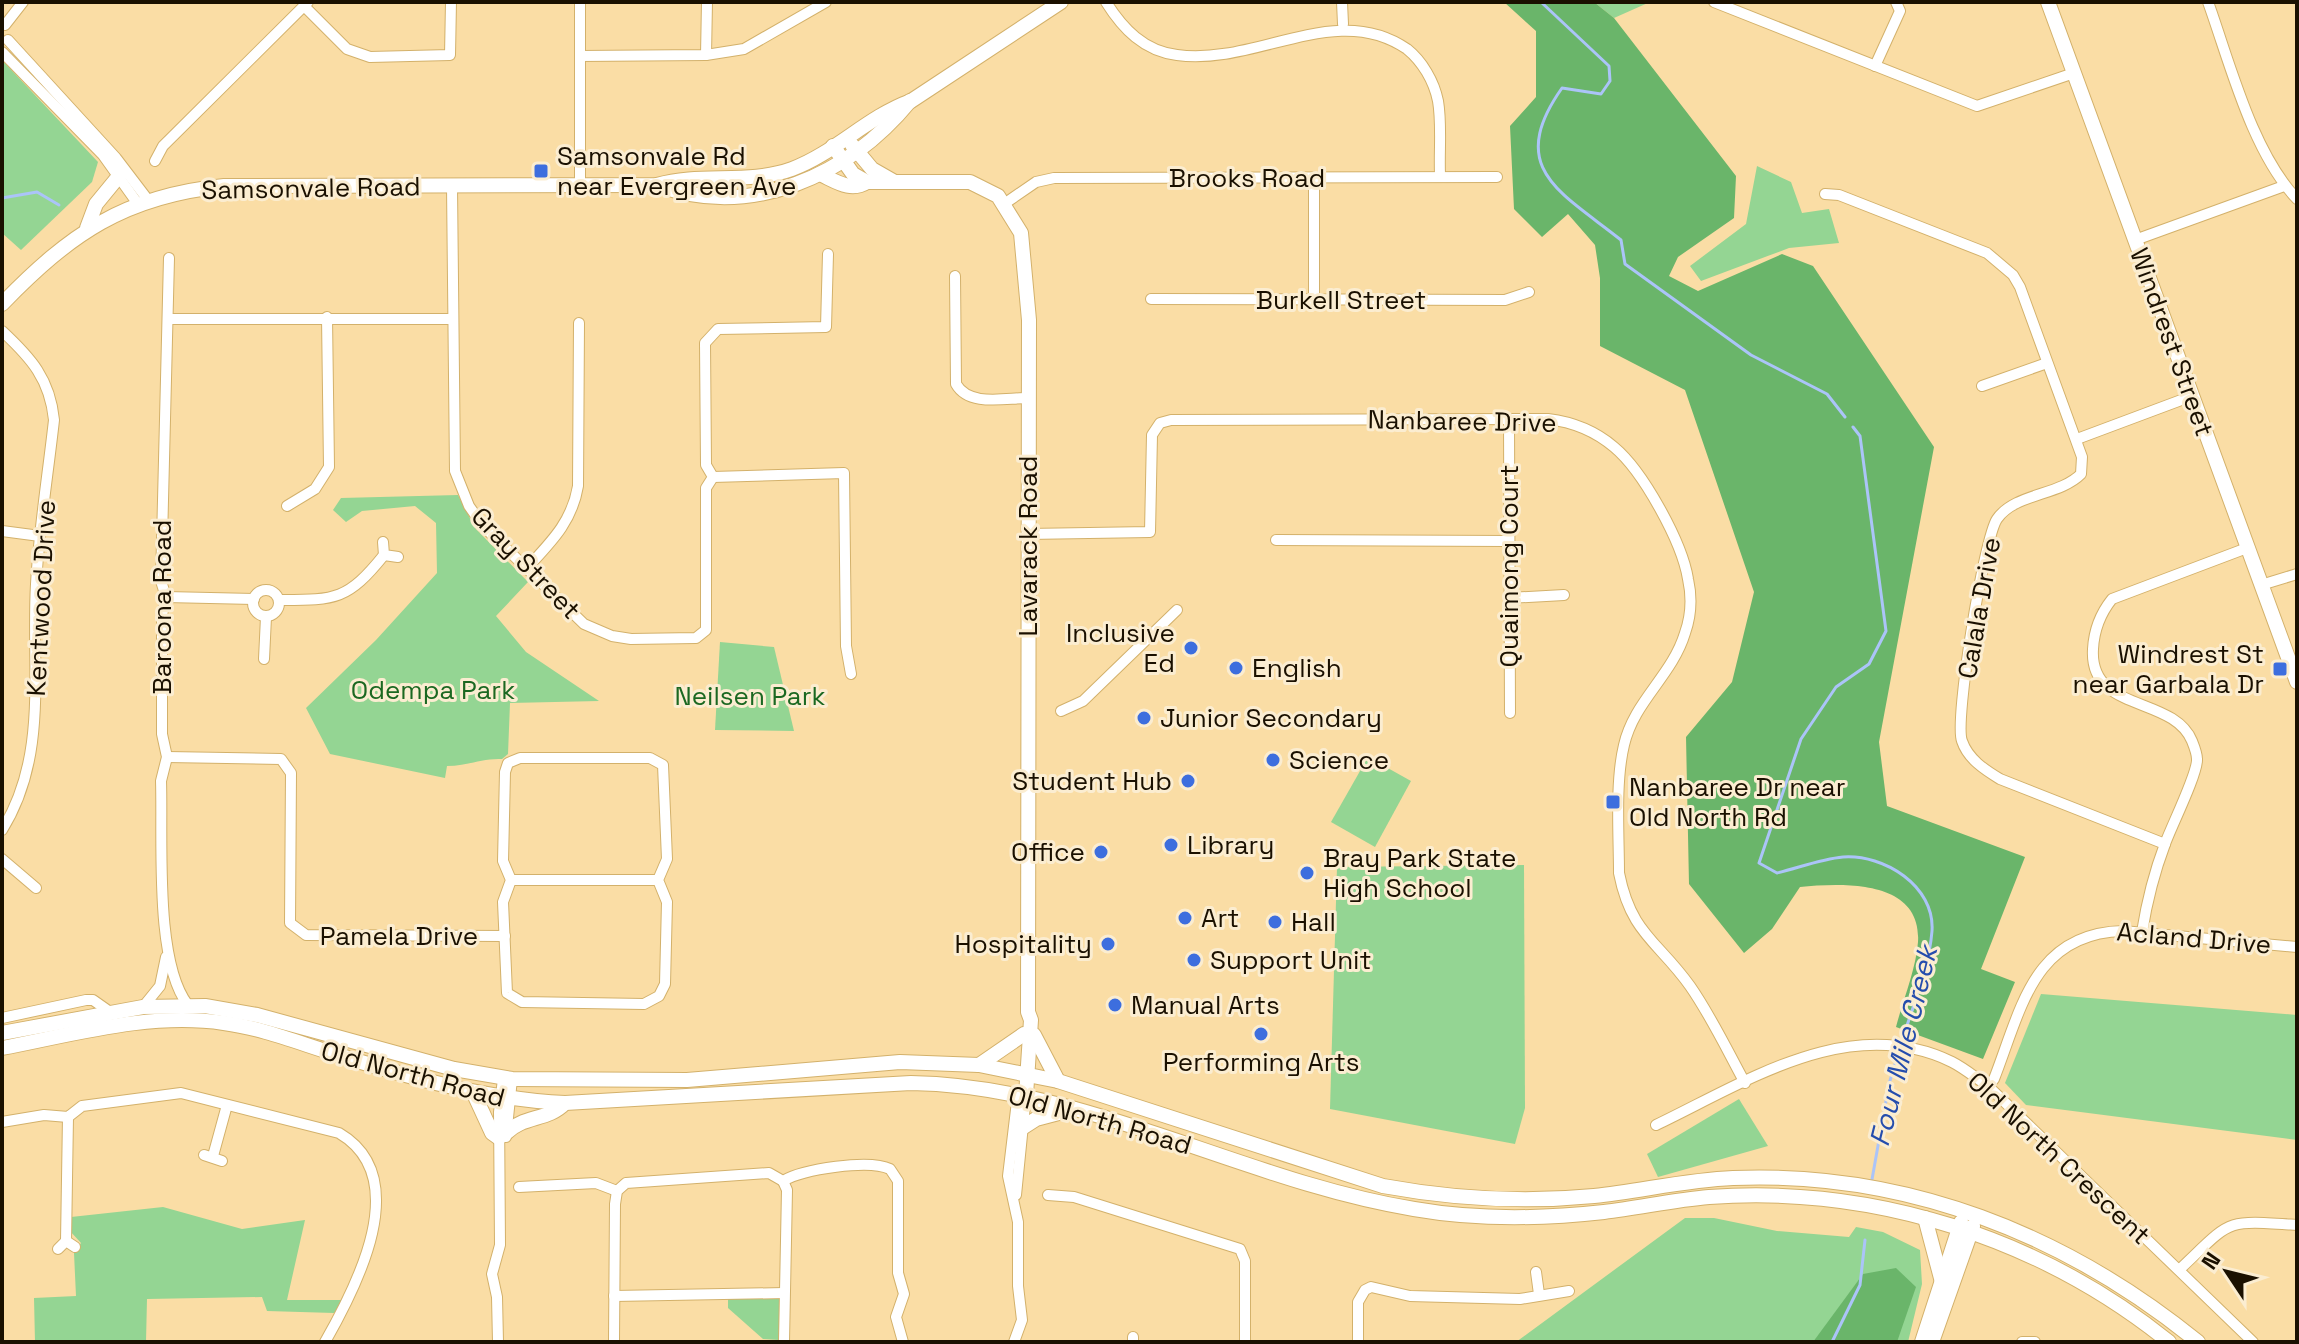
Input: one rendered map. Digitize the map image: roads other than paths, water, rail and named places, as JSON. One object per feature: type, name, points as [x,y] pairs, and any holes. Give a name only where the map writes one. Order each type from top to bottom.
[{"type":"main road","name":"Samsonvale Road","points":[[2,304],[40,265],[87,228],[143,202],[185,190],[224,186],[657,185],[680,178],[741,178],[775,174],[806,163],[891,108],[911,101],[1061,2]]},
{"type":"main road","name":"Windrest Street","points":[[2048,2],[2297,682]]},
{"type":"main road","name":"Samsonvale Road","points":[[657,185],[678,193],[742,197],[785,190],[822,175],[897,118],[911,101]]},
{"type":"main road","points":[[847,137],[872,169],[893,181]]},
{"type":"main road","points":[[833,146],[853,174],[867,182]]},
{"type":"main road","name":"Lavarack Road","points":[[822,175],[852,187],[867,182],[970,182],[990,191],[1004,204],[1021,233],[1025,253],[1028,534],[1028,1033],[1022,1094]]},
{"type":"main road","points":[[87,228],[96,204],[119,176]]},
{"type":"main road","name":"Old North Road","points":[[2,1033],[143,1007],[188,1005],[257,1015],[508,1079],[687,1080],[900,1062],[979,1065],[1058,1081],[1383,1186],[1436,1196],[1510,1201],[1596,1196],[1683,1182],[1782,1177],[1869,1187],[1971,1212],[2030,1235],[2109,1277],[2198,1342]]},
{"type":"main road","name":"Old North Road","points":[[2,1048],[138,1022],[203,1020],[252,1029],[474,1094],[505,1099],[565,1103],[911,1083],[968,1085],[1022,1094],[1332,1190],[1450,1214],[1561,1216],[1683,1200],[1763,1196],[1866,1204],[1965,1230],[2058,1269],[2139,1318],[2169,1342]]},
{"type":"main road","points":[[979,1065],[1028,1033],[1058,1081]]},
{"type":"main road","points":[[474,1094],[492,1133],[503,1136],[521,1122],[554,1115],[565,1103]]},
{"type":"main road","points":[[1022,1128],[1036,1119],[1074,1109]]},
{"type":"main road","points":[[1932,1342],[1971,1212]]},
{"type":"main road","points":[[1925,1218],[1942,1282]]},
{"type":"main road","points":[[1922,1342],[1942,1282],[1965,1230]]},
{"type":"street","points":[[23,2],[4,24],[4,46],[143,202]]},
{"type":"street","points":[[155,161],[163,146],[306,4],[347,49],[370,57],[450,55],[451,2]]},
{"type":"street","points":[[580,2],[580,185]]},
{"type":"street","points":[[706,55],[707,2]]},
{"type":"street","points":[[580,56],[706,55],[744,49],[826,2]]},
{"type":"street","points":[[1106,2],[1137,42],[1177,55],[1218,52],[1343,24],[1391,37],[1421,60],[1438,100],[1440,174]]},
{"type":"street","points":[[1342,2],[1343,24]]},
{"type":"street","points":[[1714,2],[1977,106],[2074,73]]},
{"type":"street","points":[[1875,66],[1900,11],[1896,2]]},
{"type":"street","points":[[2208,2],[2251,122],[2284,186],[2297,199]]},
{"type":"street","points":[[4,46],[116,158],[143,202]]},
{"type":"street","name":"Brooks Road","points":[[1004,204],[1036,182],[1054,178],[1314,179],[1440,174],[1497,177]]},
{"type":"street","points":[[1314,179],[1314,301]]},
{"type":"street","name":"Gray Street","points":[[452,186],[455,471],[469,506],[483,526],[572,615],[612,636],[696,638],[706,630],[706,488],[713,477]]},
{"type":"street","points":[[2135,240],[2284,186]]},
{"type":"street","name":"Calala Drive","points":[[1825,194],[1839,195],[1987,253],[2001,263],[2020,287],[2082,457],[2081,474],[2072,483],[2004,512],[1991,530],[1959,727],[1962,741],[1983,769],[2000,779],[2165,844]]},
{"type":"street","points":[[828,254],[826,327],[718,329],[709,335],[705,343],[706,465],[713,477],[844,473],[846,646],[851,674]]},
{"type":"street","name":"Baroona Road","points":[[143,1007],[160,986],[166,955],[161,781],[167,757],[162,734],[162,615],[166,597],[161,581],[169,258]]},
{"type":"street","points":[[955,276],[956,384],[960,392],[975,399],[1027,398]]},
{"type":"street","name":"Burkell Street","points":[[1151,299],[1505,300],[1529,292]]},
{"type":"street","points":[[287,506],[315,489],[329,467],[327,317]]},
{"type":"street","points":[[169,319],[452,319]]},
{"type":"street","points":[[527,568],[567,524],[575,506],[578,486],[579,323]]},
{"type":"street","name":"Kentwood Drive","points":[[2,331],[41,372],[52,395],[54,420],[36,587],[36,717],[32,754],[21,792],[2,830]]},
{"type":"street","points":[[1982,386],[2047,363]]},
{"type":"street","points":[[2077,439],[2192,396]]},
{"type":"street","name":"Nanbaree Drive","points":[[1028,534],[1150,532],[1152,435],[1160,423],[1171,420],[1509,419],[1566,421],[1599,435],[1617,449],[1644,483],[1683,558],[1691,597],[1685,635],[1674,663],[1636,712],[1623,749],[1619,873],[1629,912],[1638,928],[1701,1003],[1745,1083]]},
{"type":"street","name":"Quaimong Court","points":[[1509,419],[1510,713]]},
{"type":"street","points":[[2,531],[40,536]]},
{"type":"street","points":[[1276,540],[1508,541]]},
{"type":"street","points":[[279,600],[334,600],[351,590],[384,555],[383,542]]},
{"type":"street","points":[[2142,932],[2149,890],[2198,760],[2191,738],[2177,722],[2111,692],[2097,678],[2092,663],[2094,636],[2102,611],[2112,599],[2247,548]]},
{"type":"street","points":[[384,555],[398,557]]},
{"type":"street","points":[[2261,585],[2297,574]]},
{"type":"street","points":[[266,589],[276,593],[279,600],[276,613],[266,617],[256,613],[254,599],[256,593],[266,589]]},
{"type":"street","points":[[1509,598],[1564,595]]},
{"type":"street","points":[[166,597],[254,599]]},
{"type":"street","points":[[1061,711],[1083,701],[1177,610]]},
{"type":"street","points":[[264,659],[266,617]]},
{"type":"street","name":"Pamela Drive","points":[[167,757],[281,759],[291,773],[290,923],[306,935],[505,936]]},
{"type":"street","points":[[520,758],[650,758],[661,762],[665,773],[667,859],[658,880],[667,902],[665,984],[659,996],[648,1003],[515,1001],[505,987],[505,936],[503,902],[511,880],[503,861],[504,775],[508,763],[520,758]]},
{"type":"street","points":[[2,859],[36,888]]},
{"type":"street","points":[[511,880],[658,880]]},
{"type":"street","name":"Acland Drive","points":[[1988,1086],[1994,1079],[2032,983],[2051,957],[2088,934],[2142,932],[2297,947]]},
{"type":"street","name":"Baroona Road","points":[[166,955],[174,986],[188,1005]]},
{"type":"street","name":"Old North Road","points":[[2,1018],[86,1000],[93,1000],[110,1012]]},
{"type":"street","name":"Old North Crescent","points":[[1656,1125],[1812,1053],[1841,1046],[1879,1044],[1922,1051],[1953,1062],[1988,1086],[2253,1342]]},
{"type":"street","points":[[498,1342],[497,1297],[492,1274],[500,1245],[501,1165],[508,1079]]},
{"type":"street","points":[[2,1122],[44,1115],[68,1117],[82,1106],[181,1093],[339,1133],[358,1144],[369,1164],[376,1220],[356,1282],[325,1342]]},
{"type":"street","points":[[1014,1342],[1022,1320],[1015,1201],[1022,1094]]},
{"type":"street","points":[[1015,1201],[1008,1176],[1022,1094]]},
{"type":"street","points":[[213,1157],[227,1105]]},
{"type":"street","points":[[66,1246],[68,1117]]},
{"type":"street","points":[[783,1181],[802,1171],[877,1165],[890,1169],[896,1176],[898,1273],[904,1294],[896,1323],[903,1342]]},
{"type":"street","points":[[614,1342],[617,1191],[626,1183],[648,1180],[769,1173],[783,1181],[787,1190],[784,1342]]},
{"type":"street","points":[[519,1187],[596,1183],[617,1191]]},
{"type":"street","points":[[1048,1195],[1074,1197],[1240,1249],[1245,1261],[1245,1342]]},
{"type":"street","points":[[2180,1269],[2224,1227],[2241,1221],[2297,1225]]},
{"type":"street","points":[[1536,1272],[1539,1294]]},
{"type":"street","points":[[1358,1342],[1358,1302],[1365,1290],[1371,1287],[1410,1296],[1520,1299],[1569,1291]]},
{"type":"street","points":[[614,1296],[784,1293]]},
{"type":"street","points":[[2022,1342],[2035,1342]]},
{"type":"waterway","name":"Four Mile Creek","points":[[1541,2],[1609,66],[1610,81],[1601,94],[1562,88],[1546,116],[1539,139],[1540,159],[1548,176],[1578,207],[1621,240],[1625,264],[1751,355],[1827,394],[1845,417]]},
{"type":"waterway","points":[[2,198],[37,192],[59,205]]},
{"type":"waterway","name":"Four Mile Creek","points":[[1853,427],[1860,436],[1886,631],[1869,664],[1836,687],[1801,739],[1759,863],[1777,873],[1826,860],[1859,857],[1890,867],[1916,887],[1931,915],[1932,931],[1924,974],[1901,1044]]},
{"type":"waterway","name":"Four Mile Creek","points":[[1871,1185],[1889,1084],[1899,1051]]},
{"type":"waterway","name":"Four Mile Creek","points":[[1832,1342],[1860,1285],[1865,1240]]},
{"type":"place","name":"Samsonvale Rd near Evergreen Ave","points":[[541,171]]},
{"type":"place","name":"Inclusive Ed","points":[[1191,648]]},
{"type":"place","name":"English","points":[[1236,668]]},
{"type":"place","name":"Windrest St near Garbala Dr","points":[[2280,669]]},
{"type":"place","name":"Junior Secondary","points":[[1144,718]]},
{"type":"place","name":"Science","points":[[1273,760]]},
{"type":"place","name":"Student Hub","points":[[1188,781]]},
{"type":"place","name":"Nanbaree Dr near Old North Rd","points":[[1613,802]]},
{"type":"place","name":"Library","points":[[1171,845]]},
{"type":"place","name":"Office","points":[[1101,852]]},
{"type":"place","name":"Bray Park State High School","points":[[1307,873]]},
{"type":"place","name":"Art","points":[[1185,918]]},
{"type":"place","name":"Hall","points":[[1275,922]]},
{"type":"place","name":"Hospitality","points":[[1108,944]]},
{"type":"place","name":"Support Unit","points":[[1194,960]]},
{"type":"place","name":"Manual Arts","points":[[1115,1005]]},
{"type":"place","name":"Performing Arts","points":[[1261,1034]]},
{"type":"park label","name":"Odempa Park","points":[[433,690]]},
{"type":"park label","name":"Neilsen Park","points":[[750,696]]}]
